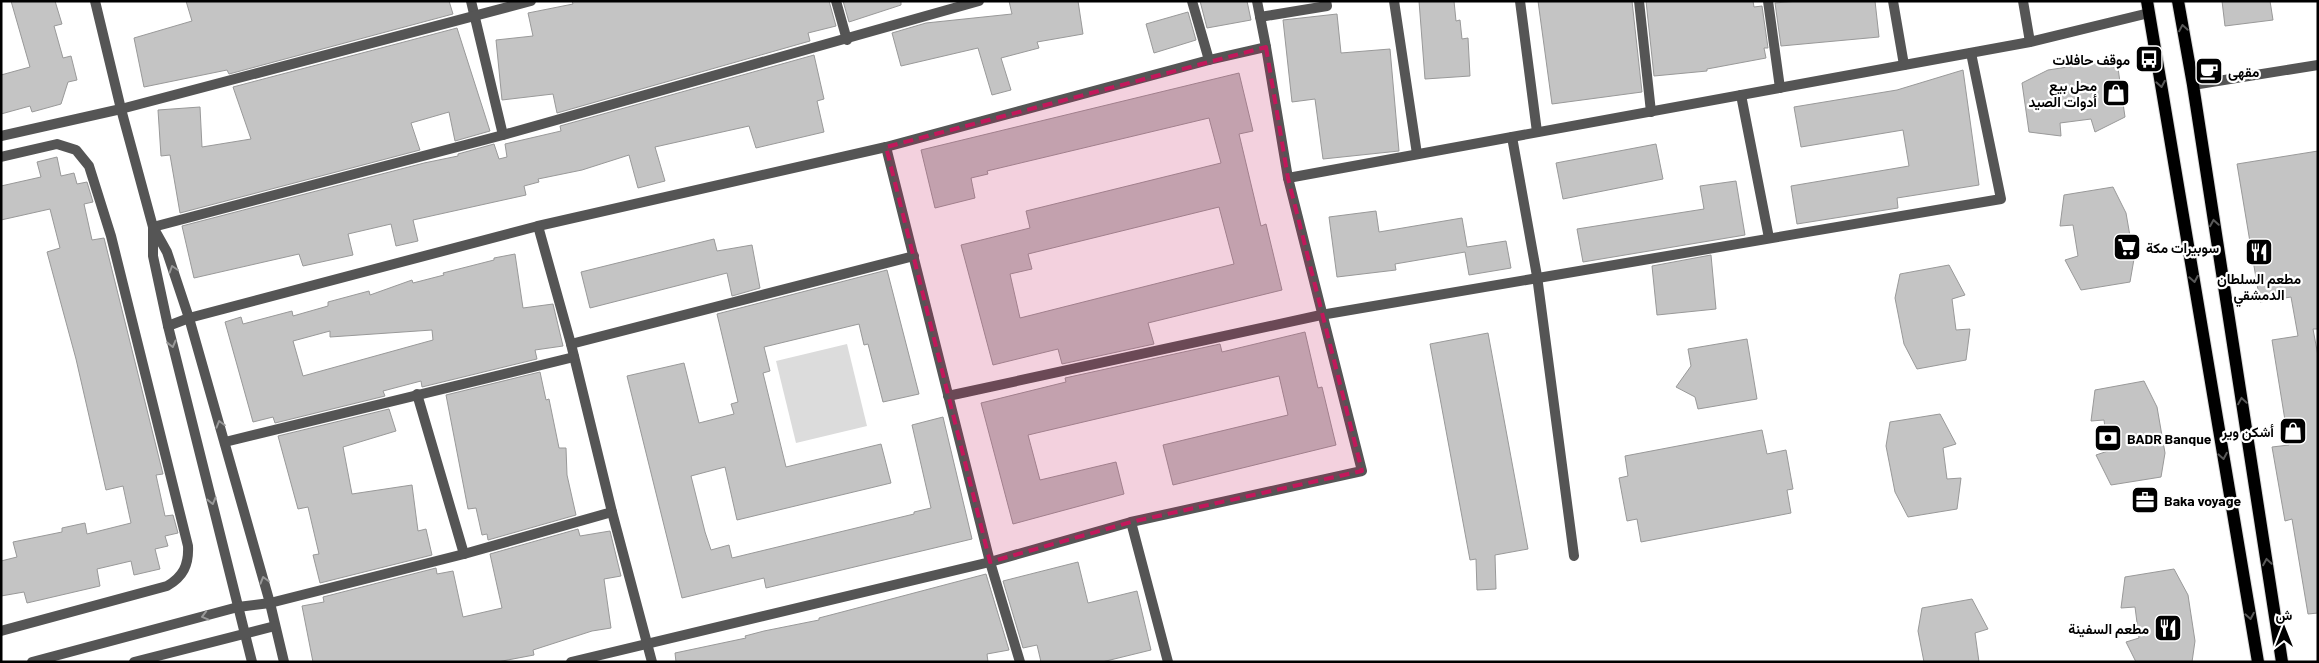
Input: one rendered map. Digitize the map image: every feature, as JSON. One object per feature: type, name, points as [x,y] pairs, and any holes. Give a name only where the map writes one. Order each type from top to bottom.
[{"type":"main road","points":[[2178,1],[2193,85],[2282,662]]},
{"type":"main road","points":[[2148,7],[2258,662]]},
{"type":"street","points":[[94,1],[153,227],[167,252],[189,318],[270,603],[284,662]]},
{"type":"street","points":[[471,1],[503,135]]},
{"type":"street","points":[[1,136],[121,109],[531,1]]},
{"type":"street","points":[[836,1],[847,40]]},
{"type":"street","points":[[153,227],[503,135],[847,40],[979,1]]},
{"type":"street","points":[[1192,1],[1209,60]]},
{"type":"street","points":[[571,662],[648,642],[990,562],[1131,522],[1362,471],[1321,315],[1288,178],[1258,1]]},
{"type":"street","points":[[1260,17],[1327,6],[1326,1]]},
{"type":"street","points":[[1394,1],[1418,154]]},
{"type":"street","points":[[1520,1],[1537,132]]},
{"type":"street","points":[[1639,1],[1651,112]]},
{"type":"street","points":[[1768,1],[1780,88]]},
{"type":"street","points":[[1893,1],[1904,65]]},
{"type":"street","points":[[2023,1],[2030,42]]},
{"type":"street","points":[[1288,178],[2030,42],[2148,7]]},
{"type":"street","points":[[168,326],[189,318],[538,226],[886,147],[1209,60],[1266,47]]},
{"type":"street","points":[[948,396],[1321,315],[1537,276],[2001,198],[1971,53]]},
{"type":"street","points":[[2193,85],[2318,65]]},
{"type":"street","points":[[1741,95],[1769,238]]},
{"type":"street","points":[[1512,137],[1537,276],[1574,556]]},
{"type":"street","points":[[1,157],[57,144],[76,150],[84,157],[89,166],[111,236],[188,546],[189,557],[181,576],[167,586],[1,631]]},
{"type":"street","points":[[886,147],[990,562],[1020,662]]},
{"type":"street","points":[[538,226],[571,344],[612,512],[652,662]]},
{"type":"street","points":[[153,227],[153,256],[168,326],[252,662]]},
{"type":"street","points":[[571,344],[914,256]]},
{"type":"street","points":[[225,442],[417,394],[574,358]]},
{"type":"street","points":[[417,394],[464,554]]},
{"type":"street","points":[[32,662],[238,607],[270,603],[464,554],[612,512]]},
{"type":"street","points":[[1131,522],[1168,662]]},
{"type":"street","points":[[134,662],[275,626]]},
{"type":"highlighted area","points":[[1266,47],[1288,178],[1362,471],[1131,522],[990,562],[886,147]]},
{"type":"shaded area","points":[[847,344],[867,426],[796,443],[776,361]]},
{"type":"building","points":[[11,1],[55,1],[62,24],[54,26],[63,58],[71,56],[77,80],[68,82],[61,104],[32,112],[30,106],[1,114],[1,75],[30,67]]},
{"type":"building","points":[[186,1],[449,1],[453,14],[229,74],[227,70],[144,87],[134,38],[192,21]]},
{"type":"building","points":[[572,1],[829,1],[836,26],[808,33],[810,41],[557,113],[553,94],[502,100],[496,40],[533,36],[528,13],[573,4]]},
{"type":"building","points":[[843,1],[901,1],[901,5],[849,22]]},
{"type":"building","points":[[1009,1],[1078,1],[1083,34],[1037,42],[1039,48],[1001,58],[1011,90],[992,95],[978,48],[901,66],[892,33],[926,23],[1012,14]]},
{"type":"building","points":[[1200,1],[1247,1],[1251,20],[1207,28]]},
{"type":"building","points":[[1419,1],[1454,1],[1456,21],[1460,20],[1462,39],[1468,38],[1470,76],[1425,79]]},
{"type":"building","points":[[1538,1],[1632,1],[1642,92],[1552,104]]},
{"type":"building","points":[[1646,1],[1753,1],[1754,7],[1762,6],[1768,48],[1764,48],[1766,58],[1707,69],[1707,71],[1654,76]]},
{"type":"building","points":[[1798,1],[1875,1],[1879,37],[1781,46],[1775,3]]},
{"type":"building","points":[[2222,1],[2270,1],[2273,20],[2225,26]]},
{"type":"building","points":[[1188,12],[1196,40],[1154,53],[1146,24]]},
{"type":"building","points":[[1337,14],[1341,53],[1390,49],[1399,151],[1323,159],[1315,99],[1292,102],[1283,20]]},
{"type":"building","points":[[457,28],[490,131],[455,141],[449,112],[411,123],[420,150],[180,213],[170,155],[161,156],[158,110],[200,107],[202,147],[251,139],[233,87]]},
{"type":"building","points":[[814,55],[824,99],[817,101],[824,132],[756,148],[749,126],[655,147],[665,181],[638,188],[629,155],[582,170],[538,179],[539,182],[524,186],[526,195],[413,220],[418,241],[396,246],[391,224],[348,234],[353,255],[303,266],[299,254],[194,278],[182,226],[424,163],[458,156],[458,154],[494,144],[499,159],[507,157],[505,144],[561,131],[560,126]]},
{"type":"building","points":[[2094,63],[2118,68],[2125,117],[2095,132],[2091,119],[2060,123],[2061,136],[2029,132],[2022,83],[2048,70]]},
{"type":"building","points":[[1963,70],[1979,185],[1897,198],[1898,208],[1797,224],[1791,186],[1909,166],[1903,130],[1801,147],[1794,107],[1897,90]]},
{"type":"building","points":[[1239,73],[1253,131],[1239,134],[1261,226],[1266,224],[1282,290],[1148,323],[1154,344],[1062,364],[1058,349],[993,365],[961,245],[1030,228],[1026,211],[1221,163],[1209,118],[987,171],[988,174],[971,178],[975,198],[935,208],[921,150]],"holes":[[[1219,207],[1234,264],[1020,318],[1010,274],[1032,269],[1028,254]]]},
{"type":"building","points":[[1656,144],[1663,179],[1563,199],[1556,163]]},
{"type":"building","points":[[2318,151],[2318,329],[2313,329],[2318,356],[2318,613],[2308,614],[2292,519],[2285,521],[2272,447],[2289,445],[2272,340],[2298,336],[2291,297],[2260,302],[2237,164]]},
{"type":"building","points":[[57,157],[61,176],[74,173],[77,184],[87,182],[93,202],[84,204],[92,240],[104,238],[163,474],[156,475],[165,516],[173,515],[178,533],[165,536],[168,546],[155,549],[160,569],[134,575],[131,561],[97,569],[100,586],[27,603],[24,592],[1,596],[1,561],[17,557],[13,542],[62,532],[62,528],[85,523],[87,534],[131,523],[123,486],[106,490],[76,359],[47,252],[60,248],[50,209],[1,220],[1,186],[41,177],[37,162]]},
{"type":"building","points":[[1736,181],[1745,235],[1583,262],[1577,229],[1704,209],[1700,186]]},
{"type":"building","points":[[2113,187],[2126,213],[2134,259],[2130,282],[2081,290],[2065,260],[2078,256],[2073,225],[2060,226],[2064,195]]},
{"type":"building","points":[[1376,211],[1379,232],[1462,218],[1467,247],[1506,241],[1511,268],[1469,275],[1465,252],[1395,264],[1396,270],[1337,277],[1329,217]]},
{"type":"building","points":[[714,239],[717,251],[752,245],[760,288],[732,296],[727,273],[590,308],[581,272]]},
{"type":"building","points":[[515,254],[523,308],[553,304],[563,346],[535,350],[537,359],[422,387],[421,381],[383,391],[385,396],[275,423],[273,417],[253,422],[225,322],[241,317],[243,324],[292,311],[293,316],[328,306],[328,302],[369,291],[370,295],[412,280],[413,283],[444,275],[443,273],[494,260],[494,258]],"holes":[[[432,330],[433,340],[303,376],[293,341],[330,331],[330,337]]]},
{"type":"building","points":[[1711,255],[1716,309],[1657,315],[1652,266]]},
{"type":"building","points":[[1949,265],[1965,295],[1952,299],[1956,330],[1970,329],[1966,360],[1917,369],[1904,344],[1895,298],[1900,274]]},
{"type":"building","points":[[887,270],[919,394],[883,402],[868,344],[864,345],[859,324],[764,347],[770,371],[763,373],[786,467],[881,444],[891,483],[737,520],[725,467],[691,476],[705,532],[711,550],[729,545],[732,558],[914,514],[914,512],[931,508],[912,425],[943,417],[972,539],[766,588],[764,578],[682,598],[627,376],[684,363],[699,423],[734,414],[731,404],[738,402],[717,314]]},
{"type":"building","points":[[1305,332],[1318,388],[1322,387],[1336,445],[1173,485],[1163,445],[1288,415],[1279,376],[1028,435],[1040,480],[1116,462],[1124,494],[1013,524],[981,403],[1066,382],[1065,378],[1220,344],[1222,352]]},
{"type":"building","points":[[1488,333],[1528,549],[1495,555],[1496,589],[1477,590],[1476,559],[1470,560],[1430,344]]},
{"type":"building","points":[[1747,339],[1757,399],[1698,409],[1695,397],[1676,387],[1691,366],[1688,349]]},
{"type":"building","points":[[540,372],[546,400],[549,399],[559,448],[566,448],[567,475],[576,515],[488,540],[487,534],[482,535],[476,508],[468,509],[446,395]]},
{"type":"building","points":[[2144,381],[2157,407],[2165,453],[2161,477],[2111,485],[2096,455],[2108,451],[2104,420],[2091,421],[2095,390]]},
{"type":"building","points":[[389,409],[396,431],[343,447],[352,494],[412,485],[418,531],[426,529],[432,555],[320,583],[313,555],[319,554],[308,507],[298,509],[278,436]]},
{"type":"building","points":[[1940,414],[1956,444],[1943,448],[1947,479],[1961,478],[1957,509],[1908,517],[1895,492],[1886,446],[1890,422]]},
{"type":"building","points":[[1762,430],[1767,454],[1786,450],[1793,489],[1787,490],[1791,513],[1641,542],[1637,519],[1627,521],[1619,478],[1628,476],[1625,456]]},
{"type":"building","points":[[578,529],[580,536],[610,531],[621,576],[604,579],[611,628],[592,631],[533,650],[534,655],[497,662],[313,662],[302,606],[324,602],[323,597],[436,568],[437,574],[453,571],[463,617],[502,608],[490,554]]},
{"type":"building","points":[[1078,562],[1088,603],[1137,591],[1151,650],[1102,662],[1041,662],[1037,645],[1023,648],[1003,581]]},
{"type":"building","points":[[2174,569],[2188,595],[2195,641],[2192,662],[2136,662],[2126,642],[2139,638],[2135,607],[2121,608],[2125,577]]},
{"type":"building","points":[[986,574],[1009,650],[987,654],[988,662],[676,662],[675,653],[746,638],[745,636],[764,631],[819,620],[819,618]]},
{"type":"building","points":[[1972,599],[1988,629],[1975,633],[1979,662],[1924,662],[1918,631],[1922,608]]},
{"type":"place","name":"موقف حافلات","points":[[2149,59]]},
{"type":"place","name":"مقهى","points":[[2209,71]]},
{"type":"place","name":"محل بيع أدوات الصيد","points":[[2116,93]]},
{"type":"place","name":"سوبيرات مكة","points":[[2127,247]]},
{"type":"place","name":"مطعم السلطان الدمشقي","points":[[2259,252]]},
{"type":"place","name":"أشكن وير","points":[[2293,431]]},
{"type":"place","name":"BADR Banque","points":[[2108,438]]},
{"type":"place","name":"Baka voyage","points":[[2145,500]]},
{"type":"place","name":"مطعم السفينة","points":[[2168,628]]}]
